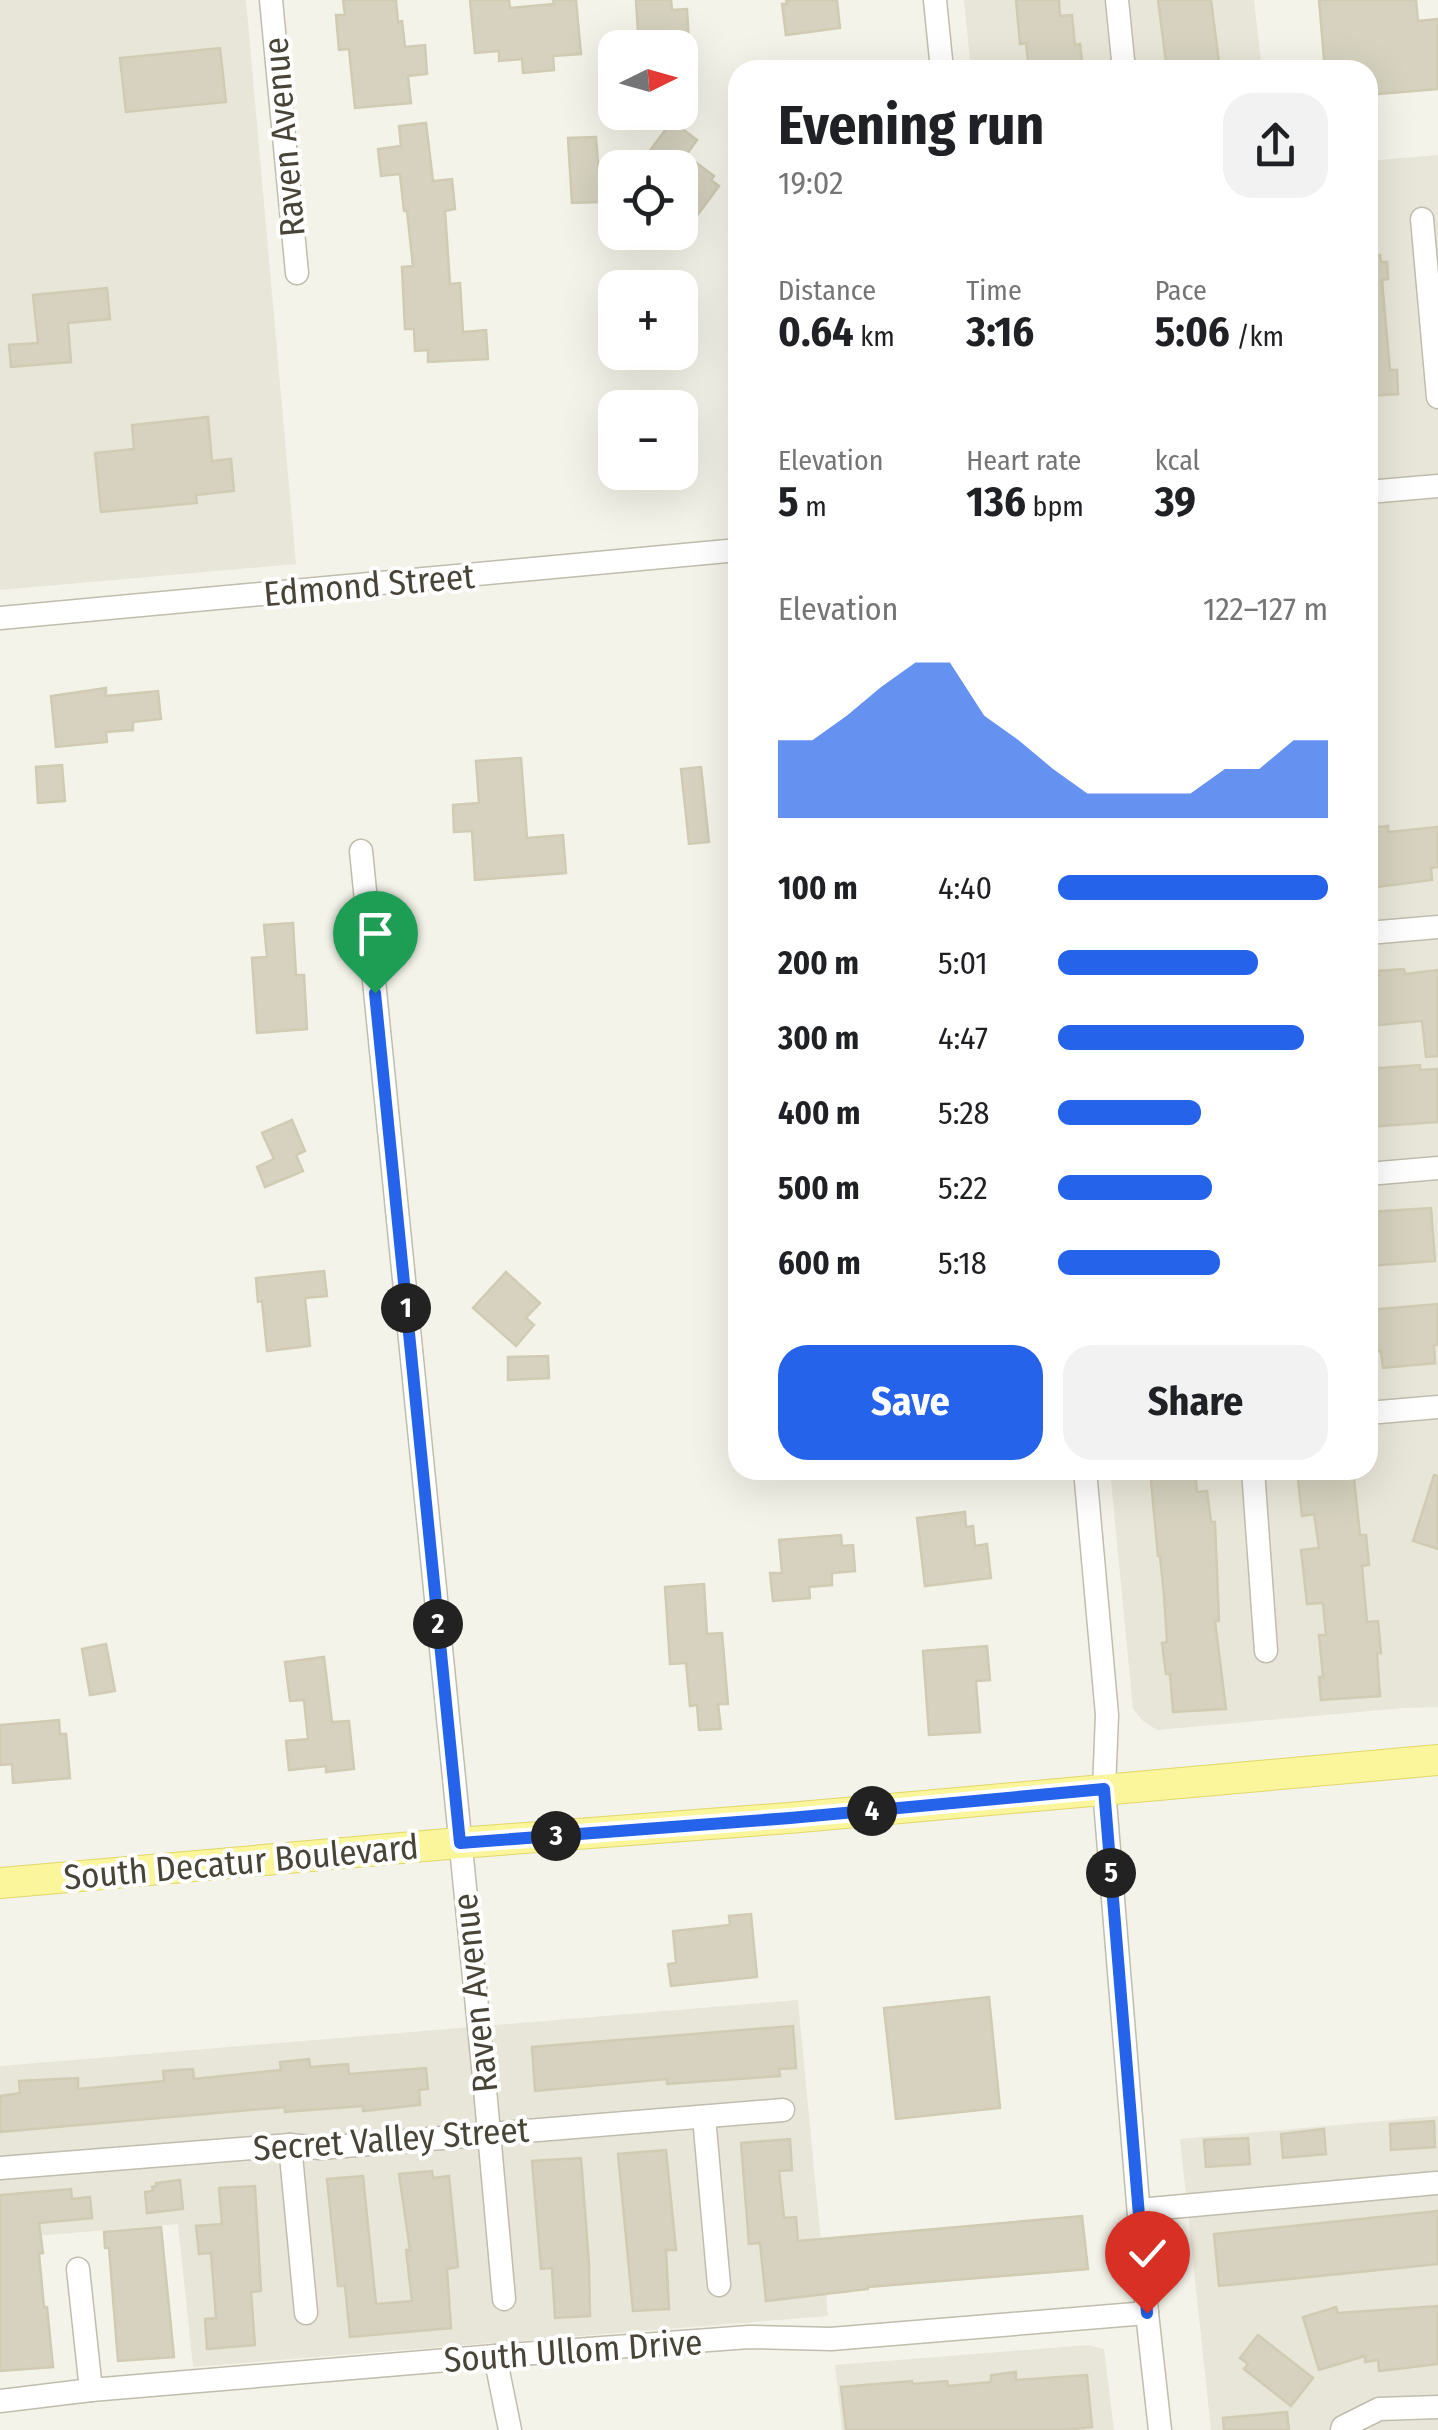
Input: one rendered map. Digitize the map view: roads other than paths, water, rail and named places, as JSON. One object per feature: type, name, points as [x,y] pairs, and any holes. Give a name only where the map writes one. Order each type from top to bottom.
[{"type":"main road","name":"South Decatur Boulevard","points":[[0,1883],[1438,1760]]},
{"type":"street","name":"Raven Avenue","points":[[271,0],[297,273]]},
{"type":"street","points":[[935,0],[941,60]]},
{"type":"street","points":[[1118,0],[1123,60]]},
{"type":"street","points":[[1422,219],[1438,397]]},
{"type":"street","points":[[1378,491],[1438,486]]},
{"type":"street","name":"Edmond Street","points":[[0,618],[728,551]]},
{"type":"street","name":"Raven Avenue","points":[[361,851],[504,2299]]},
{"type":"street","points":[[1378,931],[1438,927]]},
{"type":"street","points":[[1378,1173],[1438,1168]]},
{"type":"street","points":[[1378,1412],[1438,1407]]},
{"type":"street","points":[[1085,1480],[1107,1715],[1104,1789],[1160,2430]]},
{"type":"street","points":[[1254,1480],[1266,1651]]},
{"type":"street","name":"Secret Valley Street","points":[[0,2168],[290,2145],[320,2148],[783,2110]]},
{"type":"street","points":[[704,2116],[719,2285]]},
{"type":"street","points":[[290,2145],[306,2313]]},
{"type":"street","points":[[1139,2210],[1436,2183]]},
{"type":"street","points":[[78,2269],[91,2390]]},
{"type":"street","name":"South Ullom Drive","points":[[0,2401],[496,2356],[749,2337],[831,2339],[1147,2313]]},
{"type":"street","points":[[496,2356],[510,2430]]},
{"type":"street","points":[[1343,2428],[1379,2409],[1438,2408]]}]
